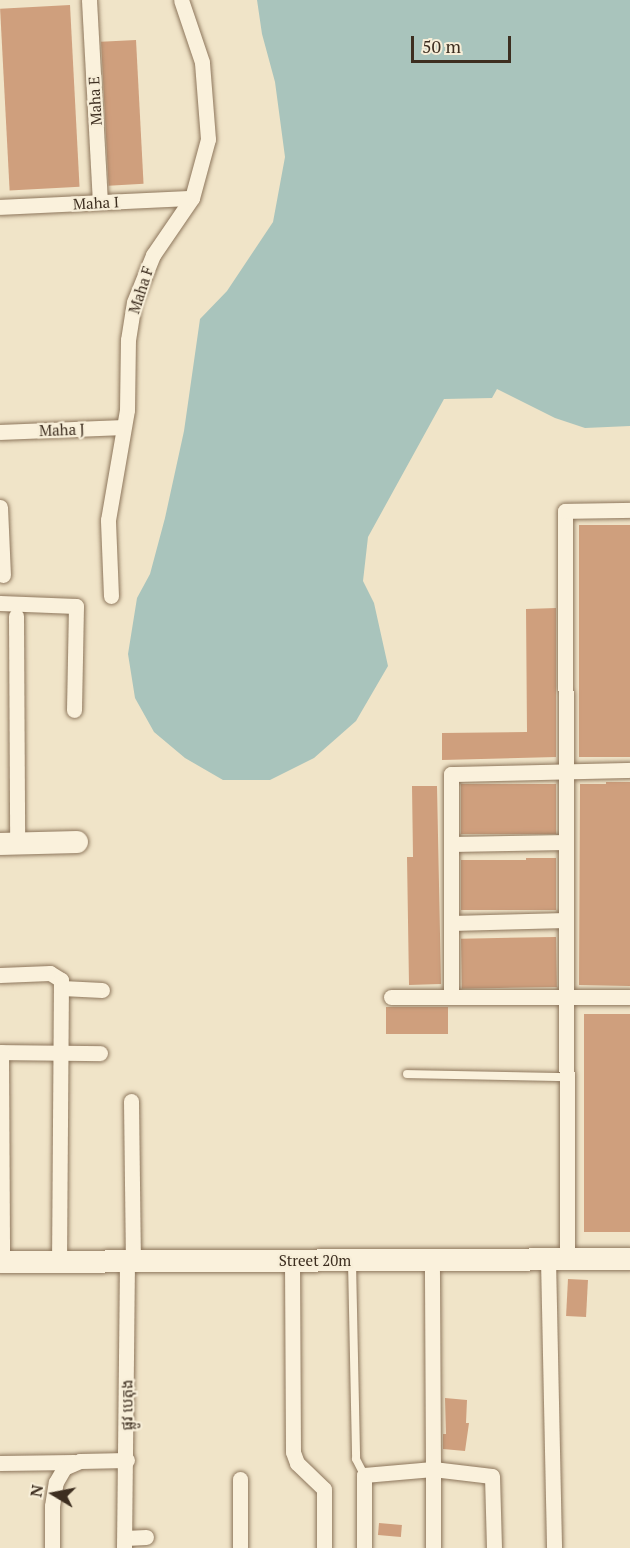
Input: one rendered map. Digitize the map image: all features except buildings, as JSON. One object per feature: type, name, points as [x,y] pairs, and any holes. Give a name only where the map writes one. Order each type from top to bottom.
[{"type":"street","name":"Maha E","points":[[89,0],[100,202]]},
{"type":"street","name":"Maha F","points":[[111,596],[108,520],[123,427],[128,340],[134,302],[153,255],[192,198],[208,139],[202,62],[182,0]]},
{"type":"street","name":"Maha I","points":[[0,207],[192,198]]},
{"type":"street","name":"Maha J","points":[[0,432],[123,427]]},
{"type":"street","points":[[0,507],[3,575]]},
{"type":"street","points":[[554,1548],[558,1259],[567,1077],[564,511],[630,510]]},
{"type":"street","points":[[0,603],[76,606],[74,710]]},
{"type":"street","points":[[16,616],[8,843],[77,843]]},
{"type":"street","points":[[452,997],[451,774],[630,770]]},
{"type":"street","points":[[451,844],[566,842]]},
{"type":"street","points":[[451,923],[566,920]]},
{"type":"street","points":[[0,975],[50,973],[61,980],[59,1262]]},
{"type":"street","points":[[62,988],[102,990]]},
{"type":"street","points":[[391,997],[630,997]]},
{"type":"street","points":[[1,1262],[1,1052],[100,1053]]},
{"type":"street","name":"ផ្លូវ បេតុង","points":[[124,1543],[131,1101]]},
{"type":"street","name":"Street 20m","points":[[1,1262],[630,1258]]},
{"type":"street","points":[[432,1260],[433,1548]]},
{"type":"street","points":[[292,1261],[293,1452],[297,1462],[324,1489],[324,1548]]},
{"type":"street","points":[[0,1463],[127,1460]]},
{"type":"street","points":[[52,1548],[52,1506],[56,1482],[64,1468],[80,1461]]},
{"type":"street","points":[[364,1548],[364,1475],[433,1469],[492,1476],[494,1548]]},
{"type":"street","points":[[240,1479],[240,1548]]},
{"type":"street","points":[[124,1543],[146,1537]]},
{"type":"lane","points":[[407,1074],[567,1077]]},
{"type":"lane","points":[[352,1261],[356,1459],[364,1475]]},
{"type":"water","points":[[257,0],[630,0],[630,426],[585,428],[555,418],[497,389],[492,398],[444,399],[368,537],[363,581],[374,603],[388,666],[356,721],[314,758],[270,780],[223,780],[185,758],[154,732],[135,698],[128,654],[137,598],[150,574],[184,431],[200,319],[227,291],[273,222],[285,157],[275,82],[262,34]]}]
